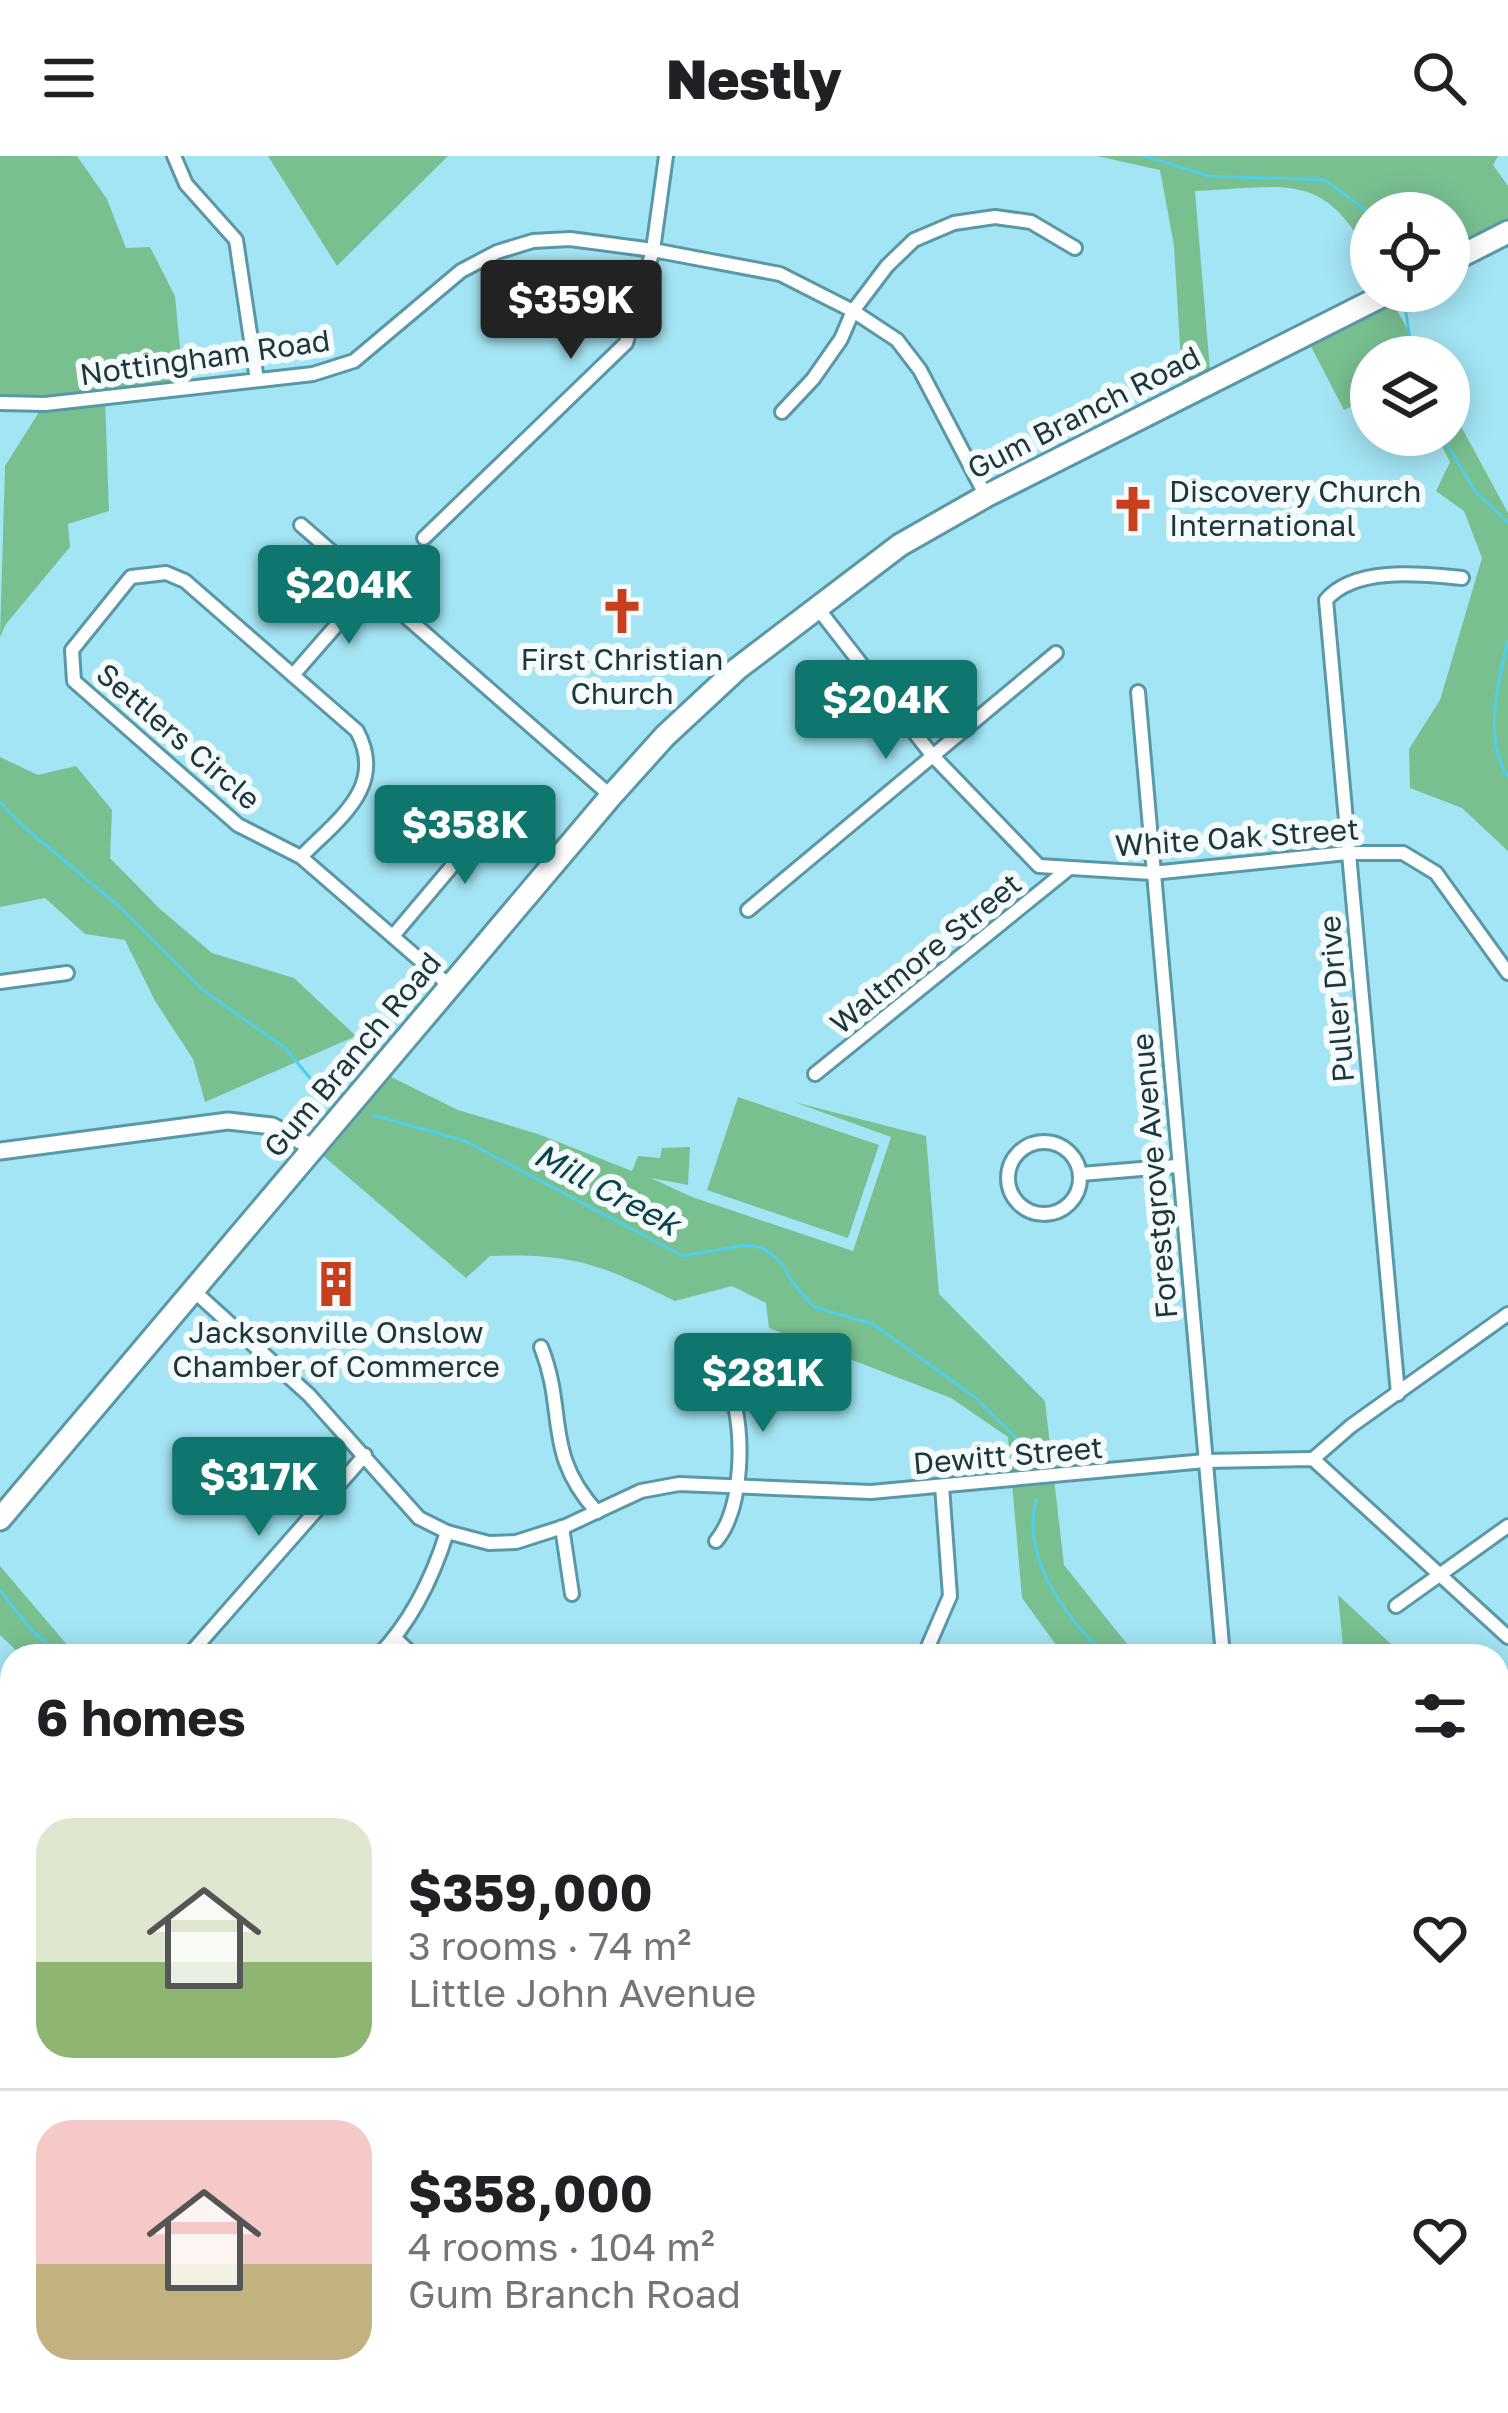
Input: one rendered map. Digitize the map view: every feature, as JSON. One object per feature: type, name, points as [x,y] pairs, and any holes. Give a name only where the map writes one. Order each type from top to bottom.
[{"type":"main road","points":[[1470,251],[1508,232]]},
{"type":"main road","name":"Gum Branch Road","points":[[0,1519],[611,796],[665,736],[737,669],[900,545],[986,496],[1350,312]]},
{"type":"street","points":[[174,156],[186,184],[236,239],[257,380]]},
{"type":"street","points":[[424,538],[626,343],[653,250],[666,156]]},
{"type":"street","points":[[782,412],[832,352],[853,311],[887,266],[914,240],[954,224],[995,217],[1031,222],[1075,248]]},
{"type":"street","name":"Nottingham Road","points":[[0,403],[45,404],[314,374],[353,361],[461,271],[497,252],[532,241],[570,239],[780,274],[853,311],[897,340],[920,370],[986,496]]},
{"type":"street","points":[[302,525],[611,796]]},
{"type":"street","name":"Settlers Circle","points":[[301,857],[368,781],[369,754],[357,731],[184,580],[166,573],[131,577],[72,650],[74,681],[238,825],[301,857],[450,986]]},
{"type":"street","name":"Puller Drive","points":[[1397,1394],[1326,599],[1338,586],[1356,580],[1425,574],[1462,578]]},
{"type":"street","points":[[293,675],[370,587]]},
{"type":"street","name":"White Oak Street","points":[[817,606],[932,755],[1039,866],[1152,873],[1347,853],[1402,853],[1436,873],[1508,973]]},
{"type":"street","points":[[748,910],[1055,652]]},
{"type":"street","name":"Forestgrove Avenue","points":[[1138,692],[1222,1644]]},
{"type":"street","points":[[393,936],[501,808]]},
{"type":"street","name":"Waltmore Street","points":[[815,1074],[1067,870]]},
{"type":"street","points":[[0,982],[67,973]]},
{"type":"street","points":[[0,1150],[229,1120],[272,1126],[314,1148]]},
{"type":"street","points":[[1054,1142],[1068,1149],[1081,1174],[1073,1202],[1056,1213],[1034,1213],[1022,1207],[1008,1178],[1018,1152],[1031,1143],[1054,1142]]},
{"type":"street","points":[[1081,1174],[1177,1166]]},
{"type":"street","name":"Dewitt Street","points":[[194,1291],[309,1395],[419,1518],[447,1532],[489,1543],[516,1542],[641,1491],[680,1484],[871,1492],[1205,1461],[1313,1459]]},
{"type":"street","points":[[1508,1314],[1313,1459],[1508,1637]]},
{"type":"street","points":[[541,1347],[550,1369],[563,1460],[574,1487],[597,1512]]},
{"type":"street","points":[[716,1541],[732,1522],[736,1486],[740,1416],[731,1392]]},
{"type":"street","points":[[199,1644],[365,1455]]},
{"type":"street","points":[[929,1644],[950,1596],[941,1486]]},
{"type":"street","points":[[1396,1606],[1508,1526]]},
{"type":"street","points":[[562,1527],[572,1594]]},
{"type":"street","points":[[390,1644],[439,1558],[447,1532]]},
{"type":"street","points":[[395,1639],[401,1644]]},
{"type":"green space","points":[[0,156],[77,156],[107,199],[126,248],[150,247],[175,296],[184,388],[105,397],[109,511],[68,524],[70,547],[0,637],[5,466],[44,404],[0,403]]},
{"type":"green space","points":[[268,156],[448,156],[337,266]]},
{"type":"green space","points":[[1097,156],[1498,156],[1493,165],[1508,186],[1508,232],[1470,251],[1470,192],[1350,192],[1350,226],[1318,197],[1299,190],[1195,191],[1211,382],[1183,396],[1174,246],[1160,170]]},
{"type":"green space","points":[[1352,312],[1398,312],[1411,336],[1350,336],[1350,407],[1344,410],[1305,335]]},
{"type":"green space","points":[[1470,443],[1508,513],[1508,851],[1462,808],[1410,788],[1409,749],[1440,700],[1482,558],[1464,511],[1436,491],[1450,462],[1447,456],[1470,456]]},
{"type":"green space","points":[[0,757],[38,775],[76,766],[112,810],[110,858],[160,909],[212,953],[294,978],[356,1036],[205,1102],[193,1059],[155,1001],[125,940],[85,934],[45,898],[0,907]]},
{"type":"green space","points":[[379,1071],[458,1110],[538,1134],[632,1171],[638,1156],[660,1158],[662,1148],[690,1147],[688,1185],[651,1178],[692,1197],[853,1251],[891,1137],[794,1102],[926,1136],[939,1294],[1045,1401],[1064,1565],[1127,1644],[1055,1644],[1022,1598],[1008,1437],[951,1398],[769,1328],[766,1303],[732,1286],[675,1301],[586,1264],[519,1256],[490,1256],[466,1278],[314,1148]]},
{"type":"green space","points":[[738,1097],[879,1145],[848,1238],[707,1190]]},
{"type":"green space","points":[[0,1566],[66,1644],[9,1644],[0,1635]]},
{"type":"green space","points":[[1338,1595],[1391,1644],[1343,1644]]},
{"type":"waterway","points":[[1144,156],[1209,176],[1325,180],[1350,198]]},
{"type":"waterway","points":[[1406,312],[1410,336]]},
{"type":"waterway","points":[[1454,456],[1475,491],[1508,523]]},
{"type":"waterway","points":[[1508,640],[1494,727],[1508,777]]},
{"type":"waterway","name":"Mill Creek","points":[[0,802],[121,908],[203,990],[285,1048],[325,1096]]},
{"type":"waterway","name":"Mill Creek","points":[[373,1115],[465,1141],[683,1256],[747,1245],[763,1248],[780,1261],[814,1307],[873,1324],[976,1398],[1026,1448],[1032,1462]]},
{"type":"waterway","name":"Mill Creek","points":[[1036,1500],[1033,1522],[1041,1565],[1076,1624],[1095,1644]]},
{"type":"waterway","points":[[0,1590],[48,1644]]},
{"type":"place","name":"Discovery Church International","points":[[1133,509]]},
{"type":"place","name":"First Christian Church","points":[[622,611]]},
{"type":"place","name":"Jacksonville Onslow Chamber of Commerce","points":[[336,1284]]}]
